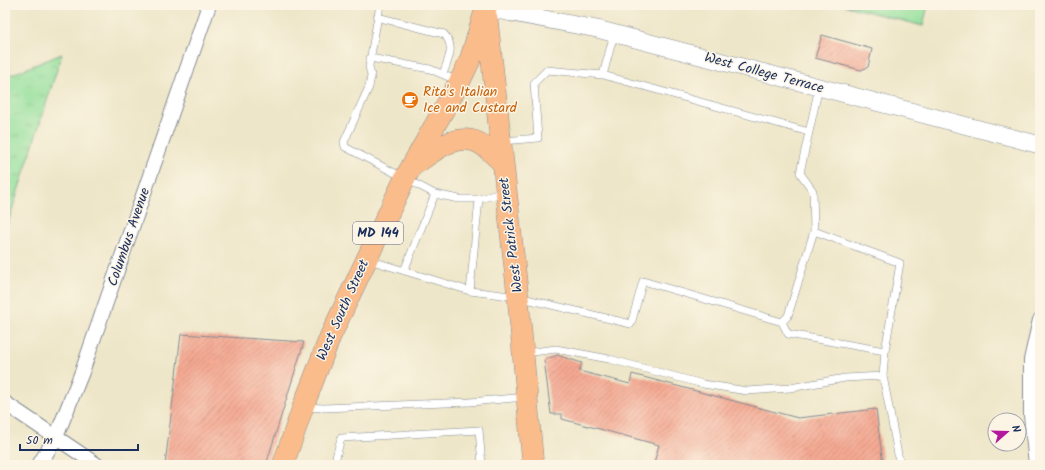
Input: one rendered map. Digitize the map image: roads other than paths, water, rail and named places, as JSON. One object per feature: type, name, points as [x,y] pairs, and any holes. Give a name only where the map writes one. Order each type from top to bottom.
[{"type":"main road","name":"West South Street","points":[[283,465],[303,407],[330,337],[451,78],[470,60],[485,6]]},
{"type":"main road","name":"West Patrick Street","points":[[485,6],[518,297],[533,465]]},
{"type":"main road","points":[[407,174],[440,146],[458,140],[466,140],[483,145],[502,162]]},
{"type":"street","name":"Columbus Avenue","points":[[39,465],[56,437],[82,372],[210,5]]},
{"type":"street","name":"West College Terrace","points":[[485,6],[614,33],[1040,145]]},
{"type":"street","points":[[1036,465],[1031,415],[1031,360],[1040,320]]},
{"type":"street","points":[[5,403],[97,465]]},
{"type":"lane","points":[[380,5],[369,66],[372,76],[369,87],[344,142],[345,147],[407,174],[435,194],[459,199],[479,199],[506,192]]},
{"type":"lane","points":[[370,58],[430,69],[451,78],[452,50],[450,41],[444,34],[377,17]]},
{"type":"lane","points":[[603,75],[614,33]]},
{"type":"lane","points":[[500,142],[538,138],[534,82],[547,70],[603,75],[809,132]]},
{"type":"lane","points":[[782,322],[788,316],[814,231],[814,191],[800,173],[819,87]]},
{"type":"lane","points":[[404,271],[435,194]]},
{"type":"lane","points":[[470,291],[479,199]]},
{"type":"lane","points":[[814,231],[900,263],[883,376],[900,465]]},
{"type":"lane","points":[[366,259],[470,291],[518,297],[631,324],[643,281],[782,322],[788,334],[886,351]]},
{"type":"lane","points":[[523,353],[556,349],[609,359],[703,384],[747,391],[790,388],[845,378],[883,376]]},
{"type":"lane","points":[[303,407],[324,408],[470,402],[527,397]]},
{"type":"lane","points":[[334,465],[341,438],[479,430],[482,465]]},
{"type":"place","name":"Rita's Italian Ice and Custard","points":[[410,100]]}]
